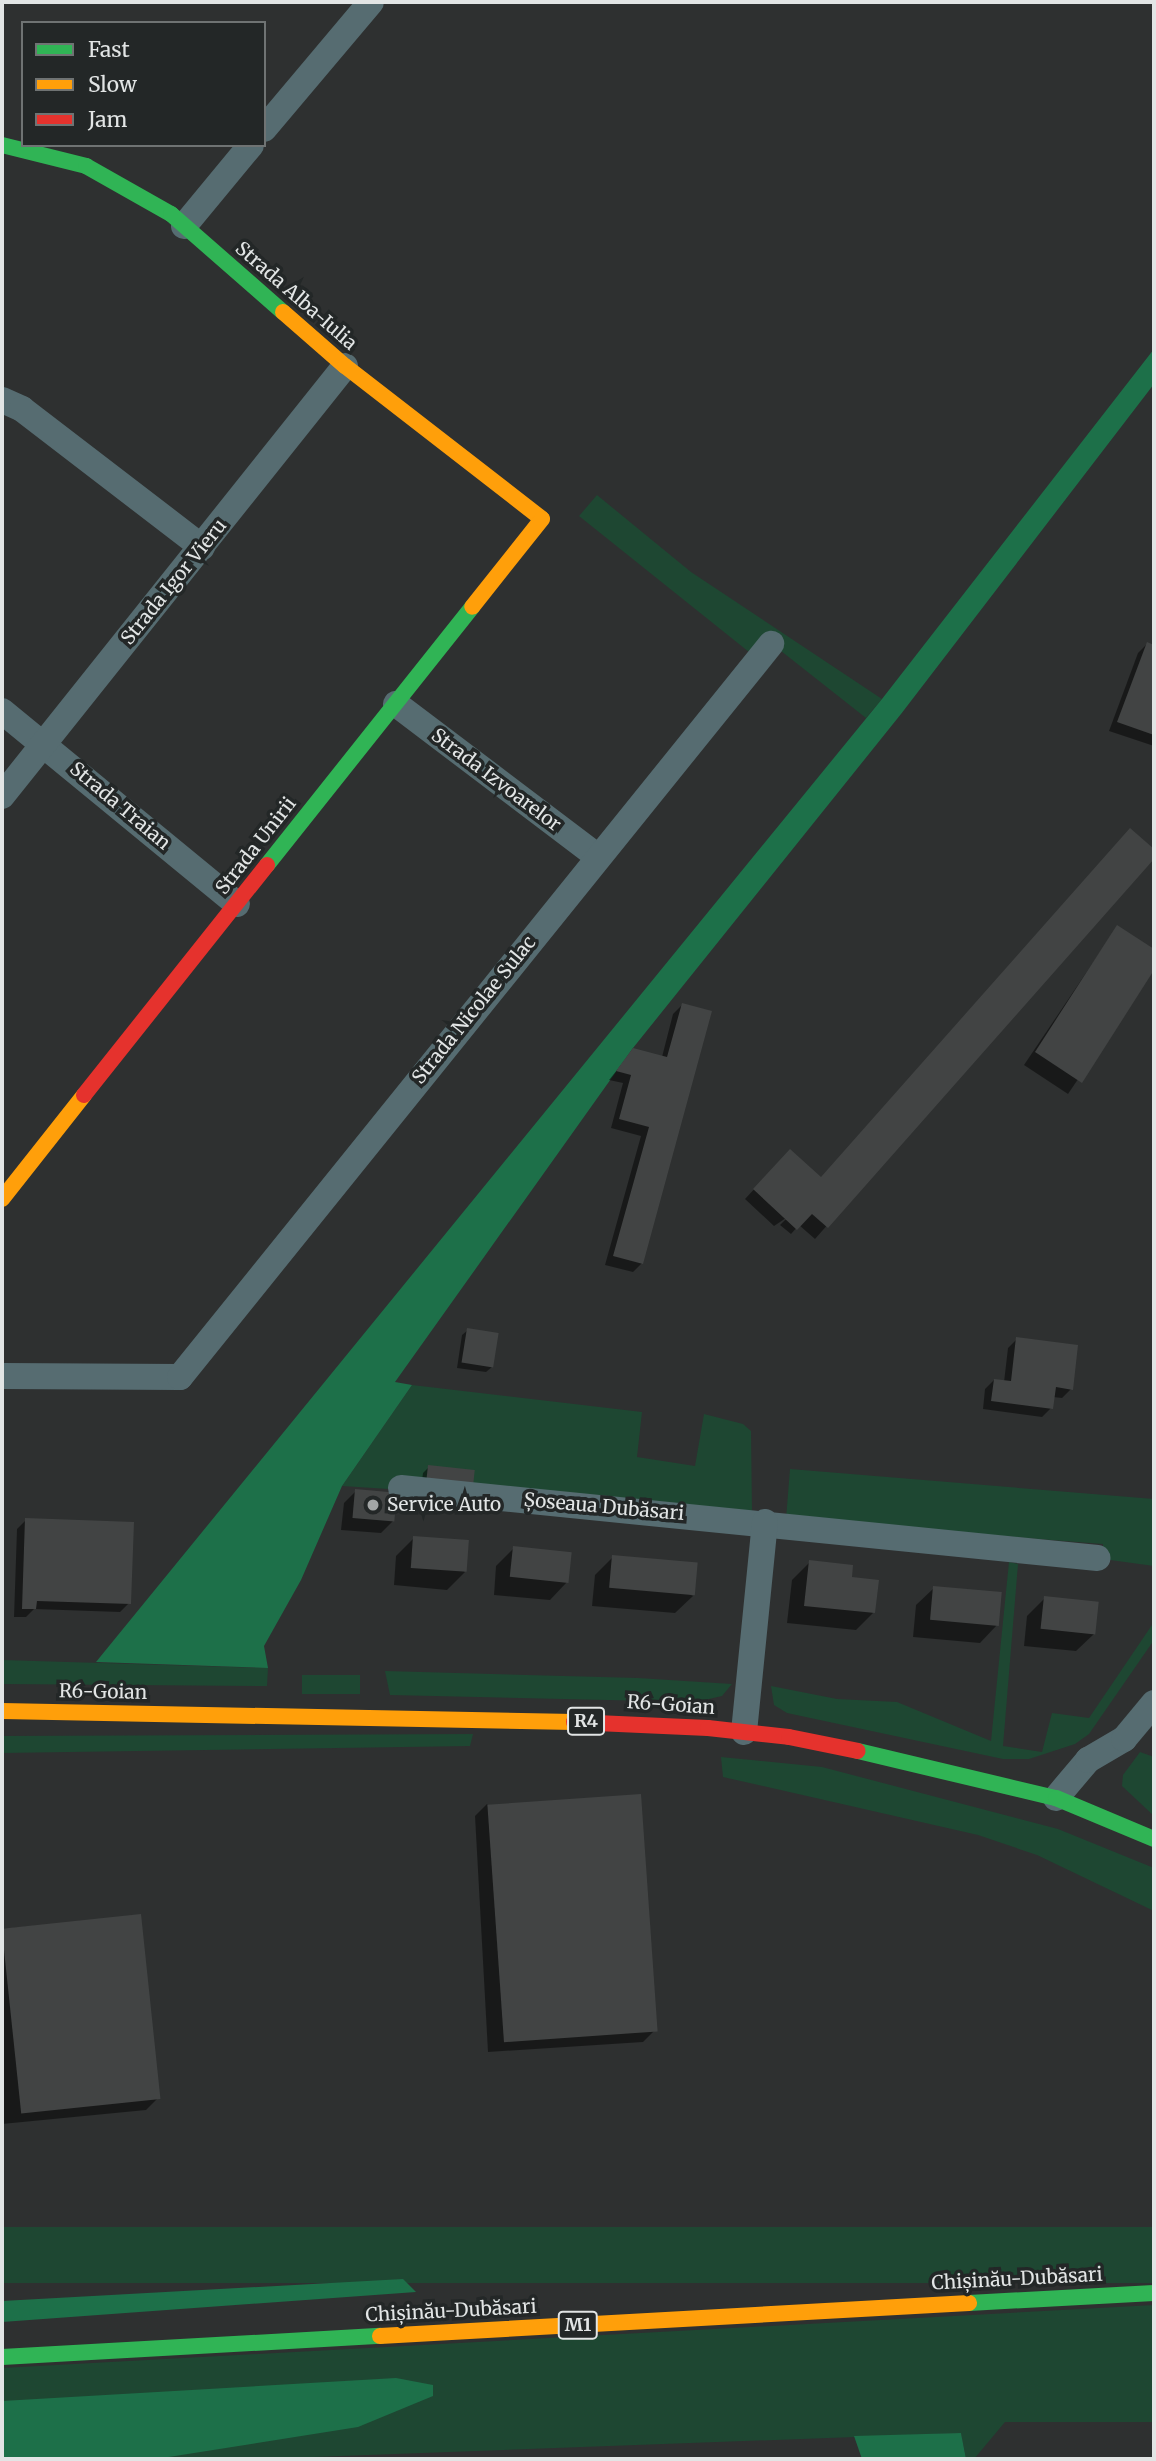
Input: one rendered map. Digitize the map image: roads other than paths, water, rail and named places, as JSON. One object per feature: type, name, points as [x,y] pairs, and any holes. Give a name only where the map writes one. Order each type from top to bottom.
[{"type":"main road","name":"Strada Alba-Iulia","points":[[2,145],[86,166],[184,226],[345,366],[542,519]]},
{"type":"main road","name":"Strada Unirii","points":[[2,1199],[542,519]]},
{"type":"main road","name":"R6-Goian","points":[[2,1711],[673,1724],[744,1732],[893,1756],[1056,1798],[1154,1839]]},
{"type":"main road","name":"Chișinău-Dubăsari","points":[[2,2357],[1154,2293]]},
{"type":"street","points":[[266,127],[370,2]]},
{"type":"street","points":[[184,226],[249,147]]},
{"type":"street","name":"Strada Igor Vieru","points":[[2,796],[345,366]]},
{"type":"street","points":[[2,400],[22,409],[202,547]]},
{"type":"street","name":"Strada Nicolae Sulac","points":[[2,1376],[180,1377],[597,856],[771,645]]},
{"type":"street","name":"Strada Izvoarelor","points":[[396,704],[597,856]]},
{"type":"street","name":"Strada Traian","points":[[2,711],[237,904]]},
{"type":"street","name":"Șoseaua Dubăsari","points":[[401,1488],[765,1522],[1097,1558]]},
{"type":"street","points":[[744,1732],[765,1522]]},
{"type":"street","points":[[1056,1798],[1088,1759],[1124,1739],[1154,1703]]},
{"type":"place","name":"Service Auto","points":[[373,1505]]}]
